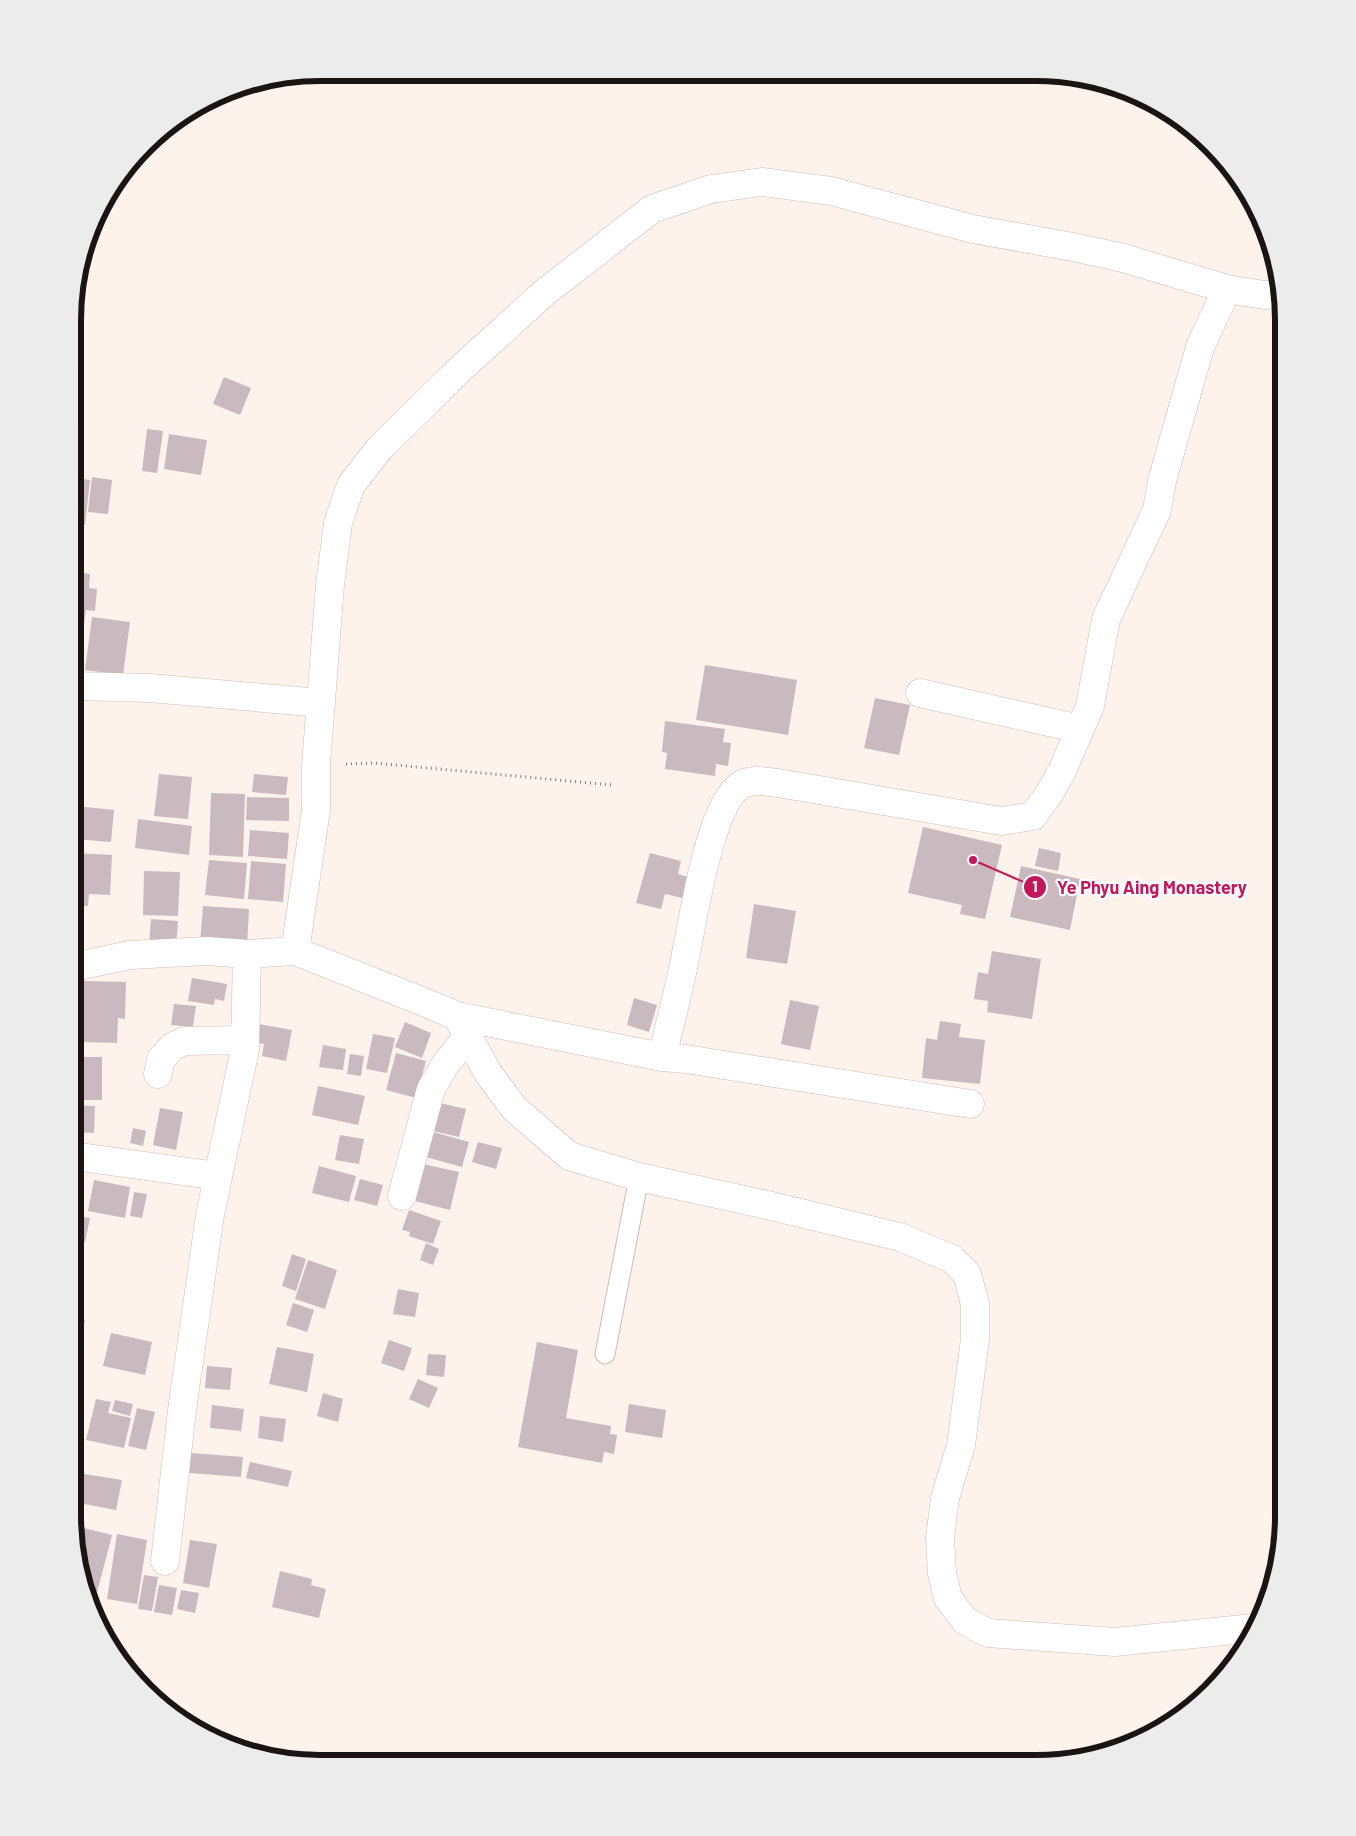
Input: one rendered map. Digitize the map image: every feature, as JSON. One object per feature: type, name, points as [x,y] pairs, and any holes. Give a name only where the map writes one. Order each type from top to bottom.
[{"type":"street","points":[[295,951],[316,810],[316,765],[330,585],[338,523],[351,485],[379,449],[456,373],[544,294],[652,209],[710,189],[762,182],[831,191],[973,229],[1123,258],[1227,289],[1273,294]]},
{"type":"street","points":[[662,1057],[683,968],[704,864],[719,817],[728,797],[741,785],[756,781],[778,783],[1002,821],[1033,816],[1049,794],[1062,771],[1090,706],[1106,619],[1157,510],[1162,481],[1200,347],[1227,289]]},
{"type":"street","points":[[81,686],[150,688],[321,703]]},
{"type":"street","points":[[920,694],[1080,729]]},
{"type":"street","points":[[81,966],[130,955],[207,951],[247,954],[295,951],[462,1026],[970,1104]]},
{"type":"street","points":[[165,1561],[182,1410],[210,1214],[242,1066],[245,1040],[247,954]]},
{"type":"street","points":[[462,1026],[488,1073],[514,1108],[569,1156],[639,1177],[900,1237],[952,1259],[967,1274],[975,1304],[975,1339],[961,1445],[945,1498],[940,1538],[942,1574],[948,1598],[965,1621],[988,1633],[1115,1642],[1246,1629]]},
{"type":"street","points":[[402,1196],[431,1089],[445,1065],[462,1026]]},
{"type":"street","points":[[158,1074],[161,1059],[172,1047],[184,1041],[245,1040]]},
{"type":"street","points":[[81,1157],[218,1176]]},
{"type":"lane","points":[[605,1354],[639,1177]]},
{"type":"path","points":[[316,765],[374,763],[612,785]]},
{"type":"building","points":[[224,377],[251,388],[240,415],[213,404]]},
{"type":"building","points":[[147,429],[163,431],[157,473],[142,471]]},
{"type":"building","points":[[169,434],[207,440],[201,475],[164,469]]},
{"type":"building","points":[[92,477],[112,480],[108,514],[88,512]]},
{"type":"building","points":[[81,479],[90,480],[85,525],[81,524]]},
{"type":"building","points":[[81,573],[90,574],[89,588],[97,589],[95,611],[86,610],[84,624],[81,624]]},
{"type":"building","points":[[92,617],[130,622],[123,675],[85,670]]},
{"type":"building","points":[[705,665],[797,680],[788,735],[696,720]]},
{"type":"building","points":[[875,698],[910,705],[899,755],[864,748]]},
{"type":"building","points":[[665,721],[725,729],[723,742],[731,743],[728,766],[716,764],[715,776],[665,769],[667,753],[662,752]]},
{"type":"building","points":[[159,774],[192,777],[188,819],[154,816]]},
{"type":"building","points":[[254,774],[288,777],[286,795],[252,792]]},
{"type":"building","points":[[211,793],[245,794],[243,857],[209,855]]},
{"type":"building","points":[[247,797],[289,798],[289,821],[246,820]]},
{"type":"building","points":[[81,807],[114,810],[111,842],[81,840]]},
{"type":"building","points":[[138,819],[192,826],[189,855],[135,848]]},
{"type":"building","points":[[923,827],[1002,845],[985,919],[960,914],[962,905],[908,893]]},
{"type":"building","points":[[250,830],[289,833],[287,859],[248,856]]},
{"type":"building","points":[[1039,848],[1061,853],[1058,871],[1035,866]]},
{"type":"building","points":[[81,853],[112,855],[110,895],[89,894],[88,906],[81,906]]},
{"type":"building","points":[[650,853],[681,861],[678,874],[688,877],[682,898],[665,894],[661,909],[636,903]]},
{"type":"building","points":[[209,860],[247,863],[244,899],[205,895]]},
{"type":"building","points":[[251,861],[286,864],[283,902],[248,899]]},
{"type":"building","points":[[1021,866],[1080,879],[1070,930],[1010,917]]},
{"type":"building","points":[[144,871],[180,872],[178,916],[143,915]]},
{"type":"building","points":[[754,904],[796,911],[787,964],[746,958]]},
{"type":"building","points":[[203,906],[249,909],[247,947],[200,943]]},
{"type":"building","points":[[151,919],[178,921],[176,947],[149,945]]},
{"type":"building","points":[[992,951],[1041,959],[1032,1019],[987,1012],[988,1001],[974,999],[978,972],[988,974]]},
{"type":"building","points":[[192,978],[227,984],[224,1001],[215,999],[214,1005],[188,1001]]},
{"type":"building","points":[[84,981],[126,982],[125,1019],[118,1018],[117,1043],[82,1042]]},
{"type":"building","points":[[634,998],[657,1005],[649,1032],[627,1025]]},
{"type":"building","points":[[790,1000],[819,1006],[810,1050],[781,1044]]},
{"type":"building","points":[[174,1004],[196,1006],[193,1027],[171,1025]]},
{"type":"building","points":[[940,1021],[961,1024],[959,1037],[985,1040],[980,1084],[922,1078],[926,1038],[937,1040]]},
{"type":"building","points":[[405,1022],[431,1033],[422,1058],[395,1047]]},
{"type":"building","points":[[259,1024],[292,1030],[286,1061],[262,1056],[264,1044],[255,1042]]},
{"type":"building","points":[[373,1034],[395,1038],[387,1073],[366,1069]]},
{"type":"building","points":[[323,1045],[346,1049],[343,1070],[319,1067]]},
{"type":"building","points":[[396,1053],[426,1061],[416,1098],[386,1090]]},
{"type":"building","points":[[350,1054],[364,1056],[361,1076],[347,1074]]},
{"type":"building","points":[[81,1057],[102,1057],[102,1100],[81,1100]]},
{"type":"building","points":[[318,1086],[365,1096],[358,1125],[312,1115]]},
{"type":"building","points":[[440,1103],[466,1109],[459,1137],[433,1131]]},
{"type":"building","points":[[81,1105],[95,1106],[94,1133],[81,1132]]},
{"type":"building","points":[[160,1108],[183,1112],[176,1150],[153,1145]]},
{"type":"building","points":[[133,1128],[146,1131],[143,1146],[130,1143]]},
{"type":"building","points":[[430,1131],[469,1142],[462,1167],[422,1156]]},
{"type":"building","points":[[340,1135],[364,1139],[359,1164],[335,1160]]},
{"type":"building","points":[[478,1142],[502,1148],[496,1169],[472,1162]]},
{"type":"building","points":[[423,1164],[459,1172],[450,1210],[415,1201]]},
{"type":"building","points":[[319,1166],[356,1176],[349,1202],[312,1193]]},
{"type":"building","points":[[360,1179],[383,1185],[377,1206],[354,1200]]},
{"type":"building","points":[[94,1180],[130,1187],[125,1218],[88,1211]]},
{"type":"building","points":[[134,1192],[147,1194],[142,1218],[130,1216]]},
{"type":"building","points":[[409,1210],[441,1221],[433,1244],[409,1236],[410,1232],[402,1230]]},
{"type":"building","points":[[81,1217],[90,1218],[85,1242],[81,1241]]},
{"type":"building","points":[[426,1243],[439,1249],[433,1265],[420,1260]]},
{"type":"building","points":[[292,1254],[306,1259],[296,1291],[282,1286]]},
{"type":"building","points":[[308,1260],[337,1270],[325,1309],[295,1299]]},
{"type":"building","points":[[398,1289],[419,1293],[415,1317],[393,1314]]},
{"type":"building","points":[[293,1303],[314,1310],[307,1332],[286,1325]]},
{"type":"building","points":[[81,1319],[85,1320],[81,1339]]},
{"type":"building","points":[[111,1333],[152,1342],[145,1375],[103,1366]]},
{"type":"building","points":[[389,1340],[412,1348],[404,1371],[381,1363]]},
{"type":"building","points":[[537,1342],[578,1350],[566,1418],[611,1426],[610,1434],[617,1435],[614,1454],[604,1452],[602,1463],[518,1447]]},
{"type":"building","points":[[277,1347],[314,1354],[307,1392],[269,1384]]},
{"type":"building","points":[[428,1354],[446,1355],[444,1377],[426,1375]]},
{"type":"building","points":[[207,1366],[232,1368],[230,1390],[205,1388]]},
{"type":"building","points":[[418,1379],[438,1388],[429,1408],[409,1399]]},
{"type":"building","points":[[323,1393],[343,1399],[338,1422],[317,1416]]},
{"type":"building","points":[[96,1399],[111,1402],[108,1413],[131,1418],[124,1448],[86,1440]]},
{"type":"building","points":[[115,1400],[133,1404],[130,1416],[112,1411]]},
{"type":"building","points":[[629,1404],[666,1410],[662,1438],[625,1432]]},
{"type":"building","points":[[212,1405],[244,1409],[241,1431],[210,1428]]},
{"type":"building","points":[[137,1408],[155,1412],[146,1450],[128,1446]]},
{"type":"building","points":[[260,1416],[286,1419],[283,1442],[258,1438]]},
{"type":"building","points":[[191,1453],[243,1457],[241,1477],[189,1473]]},
{"type":"building","points":[[250,1462],[292,1471],[288,1487],[246,1478]]},
{"type":"building","points":[[81,1473],[122,1480],[116,1510],[81,1503]]},
{"type":"building","points":[[82,1527],[112,1535],[97,1593],[94,1592],[89,1578],[83,1547]]},
{"type":"building","points":[[117,1534],[147,1540],[137,1604],[107,1599]]},
{"type":"building","points":[[190,1540],[217,1544],[209,1588],[183,1583]]},
{"type":"building","points":[[280,1571],[312,1579],[311,1585],[326,1589],[319,1618],[272,1607]]},
{"type":"building","points":[[144,1575],[158,1577],[152,1611],[138,1609]]},
{"type":"building","points":[[159,1585],[177,1588],[172,1615],[154,1612]]},
{"type":"building","points":[[181,1590],[199,1593],[195,1613],[177,1609]]},
{"type":"place","name":"Ye Phyu Aing Monastery","points":[[973,860]]}]
